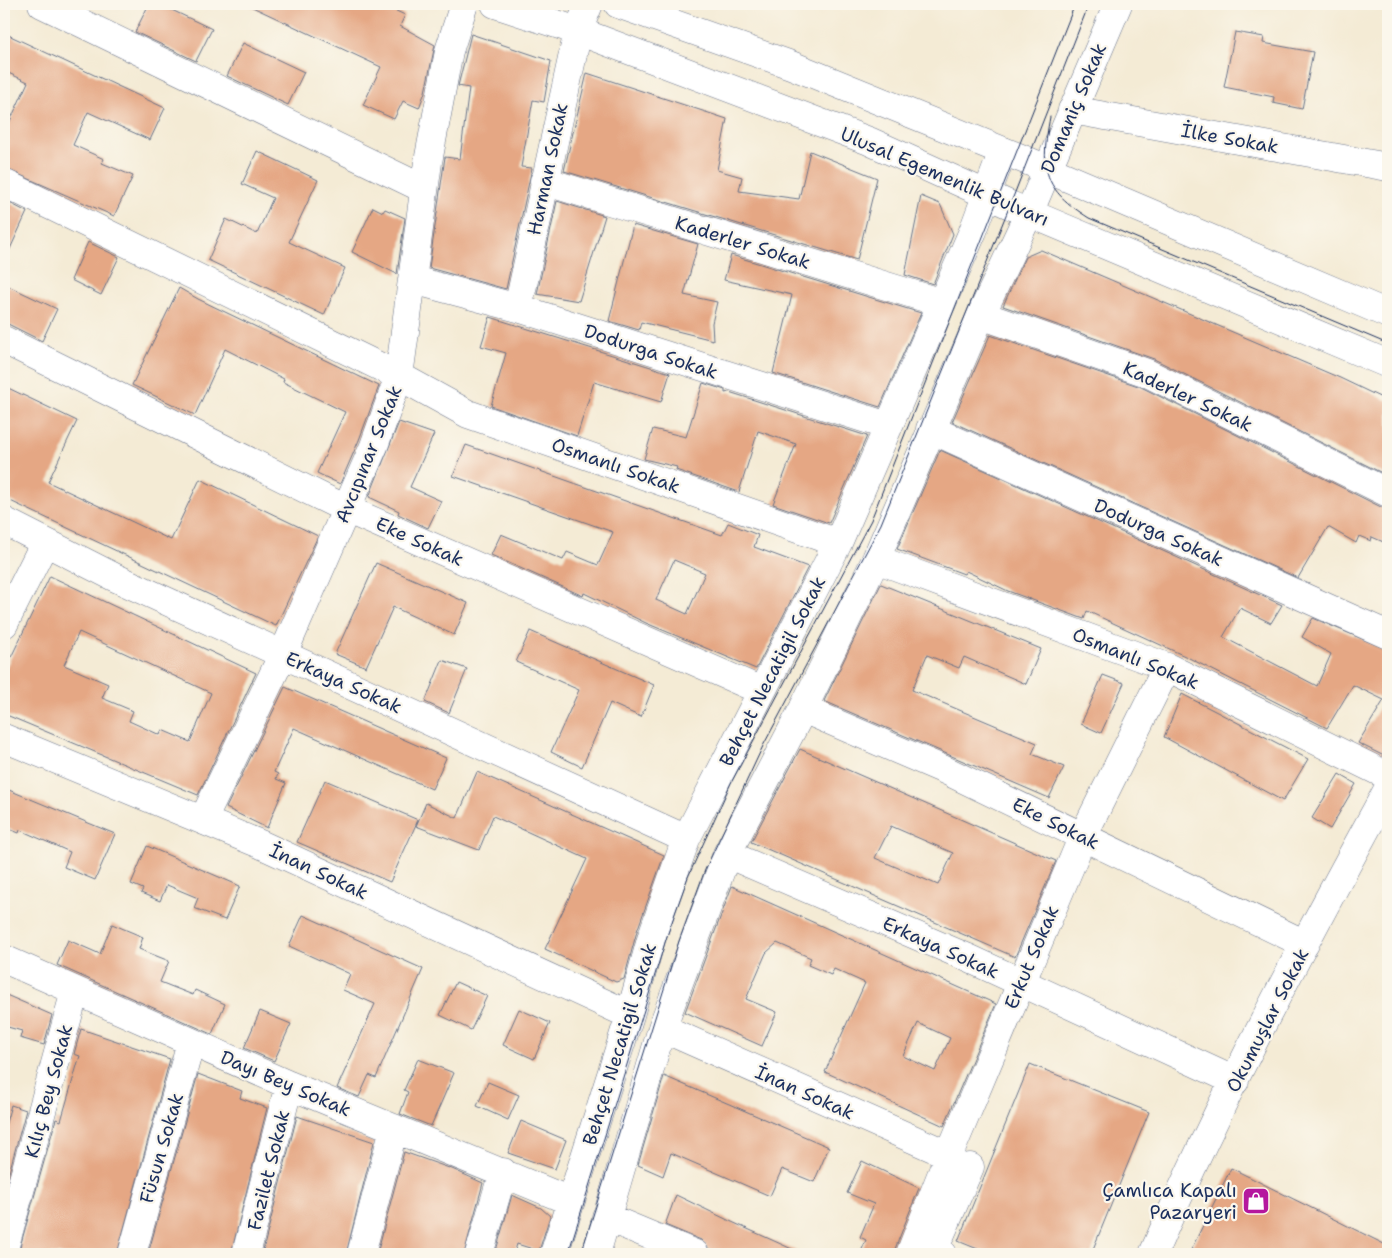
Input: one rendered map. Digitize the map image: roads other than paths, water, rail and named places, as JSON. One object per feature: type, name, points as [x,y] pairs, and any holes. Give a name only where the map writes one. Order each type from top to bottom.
[{"type":"street","points":[[42,4],[424,189]]},
{"type":"street","name":"Avcıpınar Sokak","points":[[203,820],[283,654],[374,446],[399,376],[424,189],[449,51],[464,4]]},
{"type":"street","name":"Ulusal Egemenlik Bulvarı","points":[[495,4],[578,31],[869,141],[1029,213],[1388,364]]},
{"type":"street","name":"Harman Sokak","points":[[518,308],[578,31],[589,4]]},
{"type":"street","points":[[618,4],[791,65],[1003,151],[1388,314]]},
{"type":"street","name":"Domaniç Sokak","points":[[596,1254],[662,1028],[727,854],[803,709],[876,559],[930,429],[1029,213],[1046,169],[1118,4]]},
{"type":"street","name":"İlke Sokak","points":[[1072,110],[1388,167]]},
{"type":"street","name":"Behçet Necatigil Sokak","points":[[554,1254],[630,1015],[652,936],[686,839],[838,543],[942,303],[988,193],[1003,151]]},
{"type":"street","name":"Kaderler Sokak","points":[[544,181],[942,303]]},
{"type":"street","name":"Osmanlı Sokak","points":[[4,183],[399,376],[468,414],[838,543]]},
{"type":"street","name":"Dodurga Sokak","points":[[413,280],[518,308],[888,426]]},
{"type":"street","name":"Kaderler Sokak","points":[[981,316],[1147,373],[1388,493]]},
{"type":"street","name":"Eke Sokak","points":[[4,340],[346,509],[762,691]]},
{"type":"street","name":"Dodurga Sokak","points":[[930,429],[1388,635]]},
{"type":"street","name":"Erkaya Sokak","points":[[4,521],[283,654],[686,839]]},
{"type":"street","points":[[4,624],[45,542]]},
{"type":"street","name":"Osmanlı Sokak","points":[[876,559],[1167,667],[1388,776]]},
{"type":"street","name":"Erkut Sokak","points":[[910,1254],[959,1161],[1020,982],[1083,836],[1167,667]]},
{"type":"street","name":"Eke Sokak","points":[[803,709],[947,771],[1305,944]]},
{"type":"street","name":"İnan Sokak","points":[[4,738],[203,820],[630,1015]]},
{"type":"street","name":"Okumuşlar Sokak","points":[[1153,1254],[1174,1206],[1235,1081],[1305,944],[1380,823],[1388,789]]},
{"type":"street","name":"Erkaya Sokak","points":[[727,854],[1020,982],[1235,1081]]},
{"type":"street","name":"Dayı Bey Sokak","points":[[4,959],[289,1085],[570,1201]]},
{"type":"street","name":"Kılıç Bey Sokak","points":[[4,1248],[75,991]]},
{"type":"street","name":"İnan Sokak","points":[[662,1028],[959,1161]]},
{"type":"street","name":"Füsun Sokak","points":[[132,1254],[192,1042]]},
{"type":"street","name":"Fazilet Sokak","points":[[246,1254],[289,1085]]},
{"type":"street","points":[[361,1254],[394,1128]]},
{"type":"street","points":[[943,1254],[934,1250],[959,1161]]},
{"type":"street","points":[[479,1254],[503,1172]]},
{"type":"street","points":[[606,1217],[694,1254]]},
{"type":"tram line","points":[[568,1254],[668,933],[688,877],[731,783],[871,520],[1075,4]]},
{"type":"tram line","points":[[581,1254],[679,941],[705,870],[763,746],[881,524],[1089,4]]},
{"type":"tram line","points":[[1050,117],[1045,151],[1048,177],[1062,197],[1074,208],[1089,218],[1388,344]]},
{"type":"place","name":"Çamlıca Kapalı Pazaryeri","points":[[1256,1201]]}]
